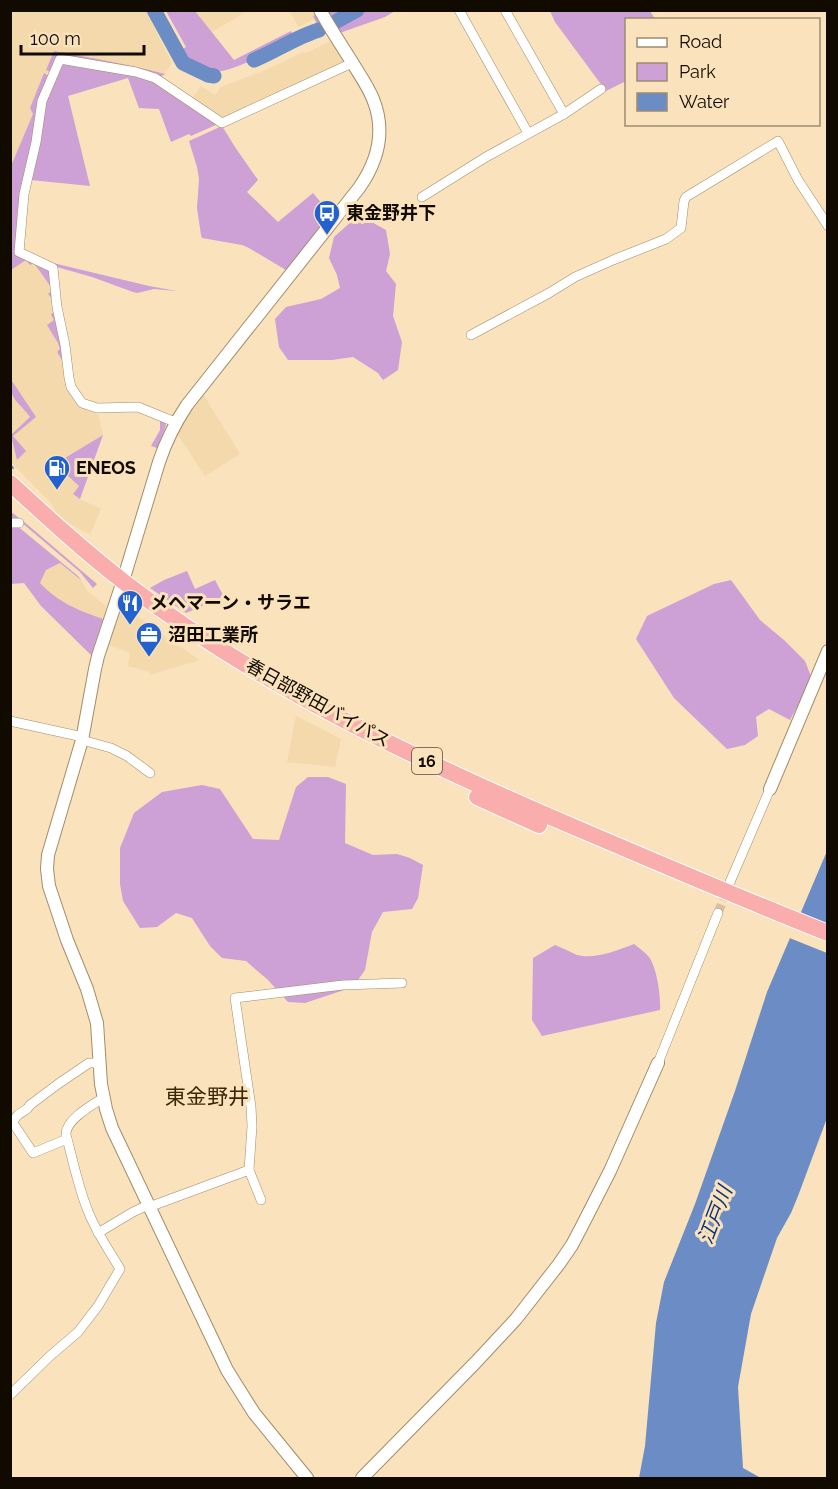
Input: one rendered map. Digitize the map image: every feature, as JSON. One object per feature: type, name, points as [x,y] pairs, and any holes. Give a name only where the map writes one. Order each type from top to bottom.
[{"type":"highway","name":"春日部野田バイパス","points":[[10,483],[122,586]]},
{"type":"highway","name":"春日部野田バイパス","points":[[10,498],[57,540],[122,586],[205,652],[292,704],[504,810],[749,907],[828,933]]},
{"type":"highway","name":"春日部野田バイパス","points":[[749,907],[828,945]]},
{"type":"street","points":[[459,10],[528,133]]},
{"type":"street","points":[[505,10],[564,114]]},
{"type":"street","points":[[308,1479],[254,1413],[230,1377],[112,1128],[100,1084],[96,1023],[92,1003],[59,918],[49,886],[47,869],[49,848],[82,738],[95,669],[166,441],[175,422],[194,395],[359,188],[369,173],[377,149],[379,126],[373,98],[321,12]]},
{"type":"street","points":[[175,422],[138,407],[97,408],[82,403],[71,387],[57,307],[53,268],[19,252],[24,194],[36,142],[42,101],[60,59],[136,72],[155,78],[222,123],[352,63]]},
{"type":"street","points":[[422,197],[486,157],[564,114],[602,89]]},
{"type":"street","points":[[471,335],[575,277],[666,239],[681,228],[686,197],[778,141],[798,180],[828,226]]},
{"type":"street","points":[[730,882],[828,651]]},
{"type":"street","points":[[10,721],[82,738],[111,748],[127,756],[150,773]]},
{"type":"street","points":[[362,1479],[511,1326],[559,1264],[577,1236],[610,1171],[658,1063],[718,913]]},
{"type":"street","points":[[261,1200],[249,1170],[251,1165],[251,1107],[235,999],[344,985],[402,983]]},
{"type":"street","points":[[67,1139],[33,1153],[12,1124],[18,1114],[58,1084],[89,1063],[99,1063]]},
{"type":"street","points":[[10,1395],[78,1332],[98,1306],[120,1269],[98,1233],[88,1211],[66,1130],[69,1123],[103,1098]]},
{"type":"street","points":[[98,1233],[133,1212],[249,1170]]},
{"type":"shaded area","points":[[11,11],[146,11],[172,63],[163,76],[57,55],[39,100],[16,254],[49,268],[68,391],[79,405],[98,414],[103,435],[55,464],[79,486],[73,494],[101,509],[90,534],[75,527],[58,514],[50,502],[11,462]]},
{"type":"shaded area","points":[[195,11],[247,11],[212,32]]},
{"type":"shaded area","points":[[289,11],[312,11],[316,18],[299,27]]},
{"type":"shaded area","points":[[331,41],[345,63],[225,121],[191,100],[201,86],[215,95],[221,87]]},
{"type":"shaded area","points":[[201,394],[240,454],[205,476],[176,432]]},
{"type":"shaded area","points":[[60,563],[81,580],[87,591],[106,606],[103,619],[75,609],[52,595],[40,583],[46,570]]},
{"type":"shaded area","points":[[125,607],[200,660],[150,675],[150,672],[128,666],[130,653],[106,644],[120,609]]},
{"type":"shaded area","points":[[296,716],[341,739],[335,767],[287,762]]},
{"type":"green space","points":[[166,11],[195,11],[234,60],[291,31],[295,39],[245,63],[215,72],[205,71],[195,66],[179,51],[186,47]]},
{"type":"green space","points":[[320,11],[395,11],[385,17],[334,35],[319,29],[313,16]]},
{"type":"green space","points":[[550,11],[650,11],[654,18],[625,18],[625,82],[606,91],[555,22]]},
{"type":"green space","points":[[54,51],[165,74],[160,77],[58,55],[51,72],[46,70]]},
{"type":"green space","points":[[62,63],[114,70],[157,81],[218,124],[171,142],[159,109],[139,108],[128,78],[68,96],[90,186],[31,180],[45,101]]},
{"type":"green space","points":[[44,73],[49,76],[39,100],[34,142],[21,194],[16,254],[49,268],[52,272],[55,302],[48,294],[52,291],[51,287],[34,263],[30,265],[26,260],[11,270],[11,166],[33,114],[30,108]]},
{"type":"green space","points":[[222,126],[258,180],[247,192],[278,222],[313,193],[330,214],[286,270],[242,245],[202,238],[197,208],[199,179],[189,141]]},
{"type":"green space","points":[[366,219],[386,230],[390,254],[386,271],[396,284],[393,316],[402,342],[398,370],[383,380],[378,373],[353,357],[332,360],[288,360],[279,347],[275,319],[286,307],[321,299],[340,288],[329,258],[334,237],[351,222]]},
{"type":"green space","points":[[53,263],[177,291],[154,289],[137,293],[57,267]]},
{"type":"green space","points":[[52,313],[54,314],[64,363],[57,352],[60,349],[58,343],[47,325],[54,320]]},
{"type":"green space","points":[[10,378],[36,417],[13,436],[26,451],[17,460],[11,435],[30,417],[13,396]]},
{"type":"green space","points":[[160,420],[166,425],[157,448],[151,446],[160,430]]},
{"type":"green space","points":[[103,435],[80,499],[73,494],[79,486],[55,464]]},
{"type":"green space","points":[[11,512],[97,584],[93,588],[80,572],[21,522],[11,521]]},
{"type":"green space","points":[[16,525],[81,580],[60,563],[46,570],[40,583],[62,601],[103,619],[91,655],[41,606],[24,583],[11,584],[11,528]]},
{"type":"green space","points":[[187,571],[195,589],[215,580],[224,597],[186,613],[150,588]]},
{"type":"green space","points":[[731,580],[760,620],[805,661],[812,679],[790,720],[769,709],[756,717],[758,736],[745,745],[727,749],[674,698],[636,639],[647,616],[714,584]]},
{"type":"green space","points":[[308,777],[328,777],[346,784],[345,843],[373,855],[397,854],[423,865],[418,898],[412,909],[383,912],[372,932],[365,970],[353,987],[305,1003],[288,1002],[246,961],[222,958],[210,946],[192,918],[176,913],[157,927],[140,928],[123,901],[120,884],[120,848],[134,813],[162,792],[202,785],[220,789],[253,839],[279,840],[296,787]]},
{"type":"green space","points":[[634,944],[652,962],[658,983],[660,1010],[542,1036],[532,1020],[533,958],[555,945],[577,955],[591,956],[606,954]]},
{"type":"water","name":"江戸川","points":[[827,851],[827,1118],[791,1213],[777,1238],[751,1314],[738,1387],[743,1468],[759,1478],[639,1478],[645,1446],[656,1323],[664,1282],[695,1204],[767,992]]},
{"type":"pier","points":[[797,913],[827,925],[827,953],[787,937]]},
{"type":"waterway","points":[[154,10],[183,63],[214,76]]},
{"type":"waterway","points":[[337,21],[357,10]]},
{"type":"waterway","points":[[254,60],[319,30]]},
{"type":"waterway","points":[[10,465],[13,468]]},
{"type":"tunnel","points":[[718,913],[727,890]]},
{"type":"place","name":"東金野井下","points":[[327,236]]},
{"type":"place","name":"ENEOS","points":[[57,491]]},
{"type":"place","name":"メヘマーン・サラエ","points":[[130,626]]},
{"type":"place","name":"沼田工業所","points":[[149,658]]},
{"type":"district","name":"東金野井","points":[[207,1097]]}]
